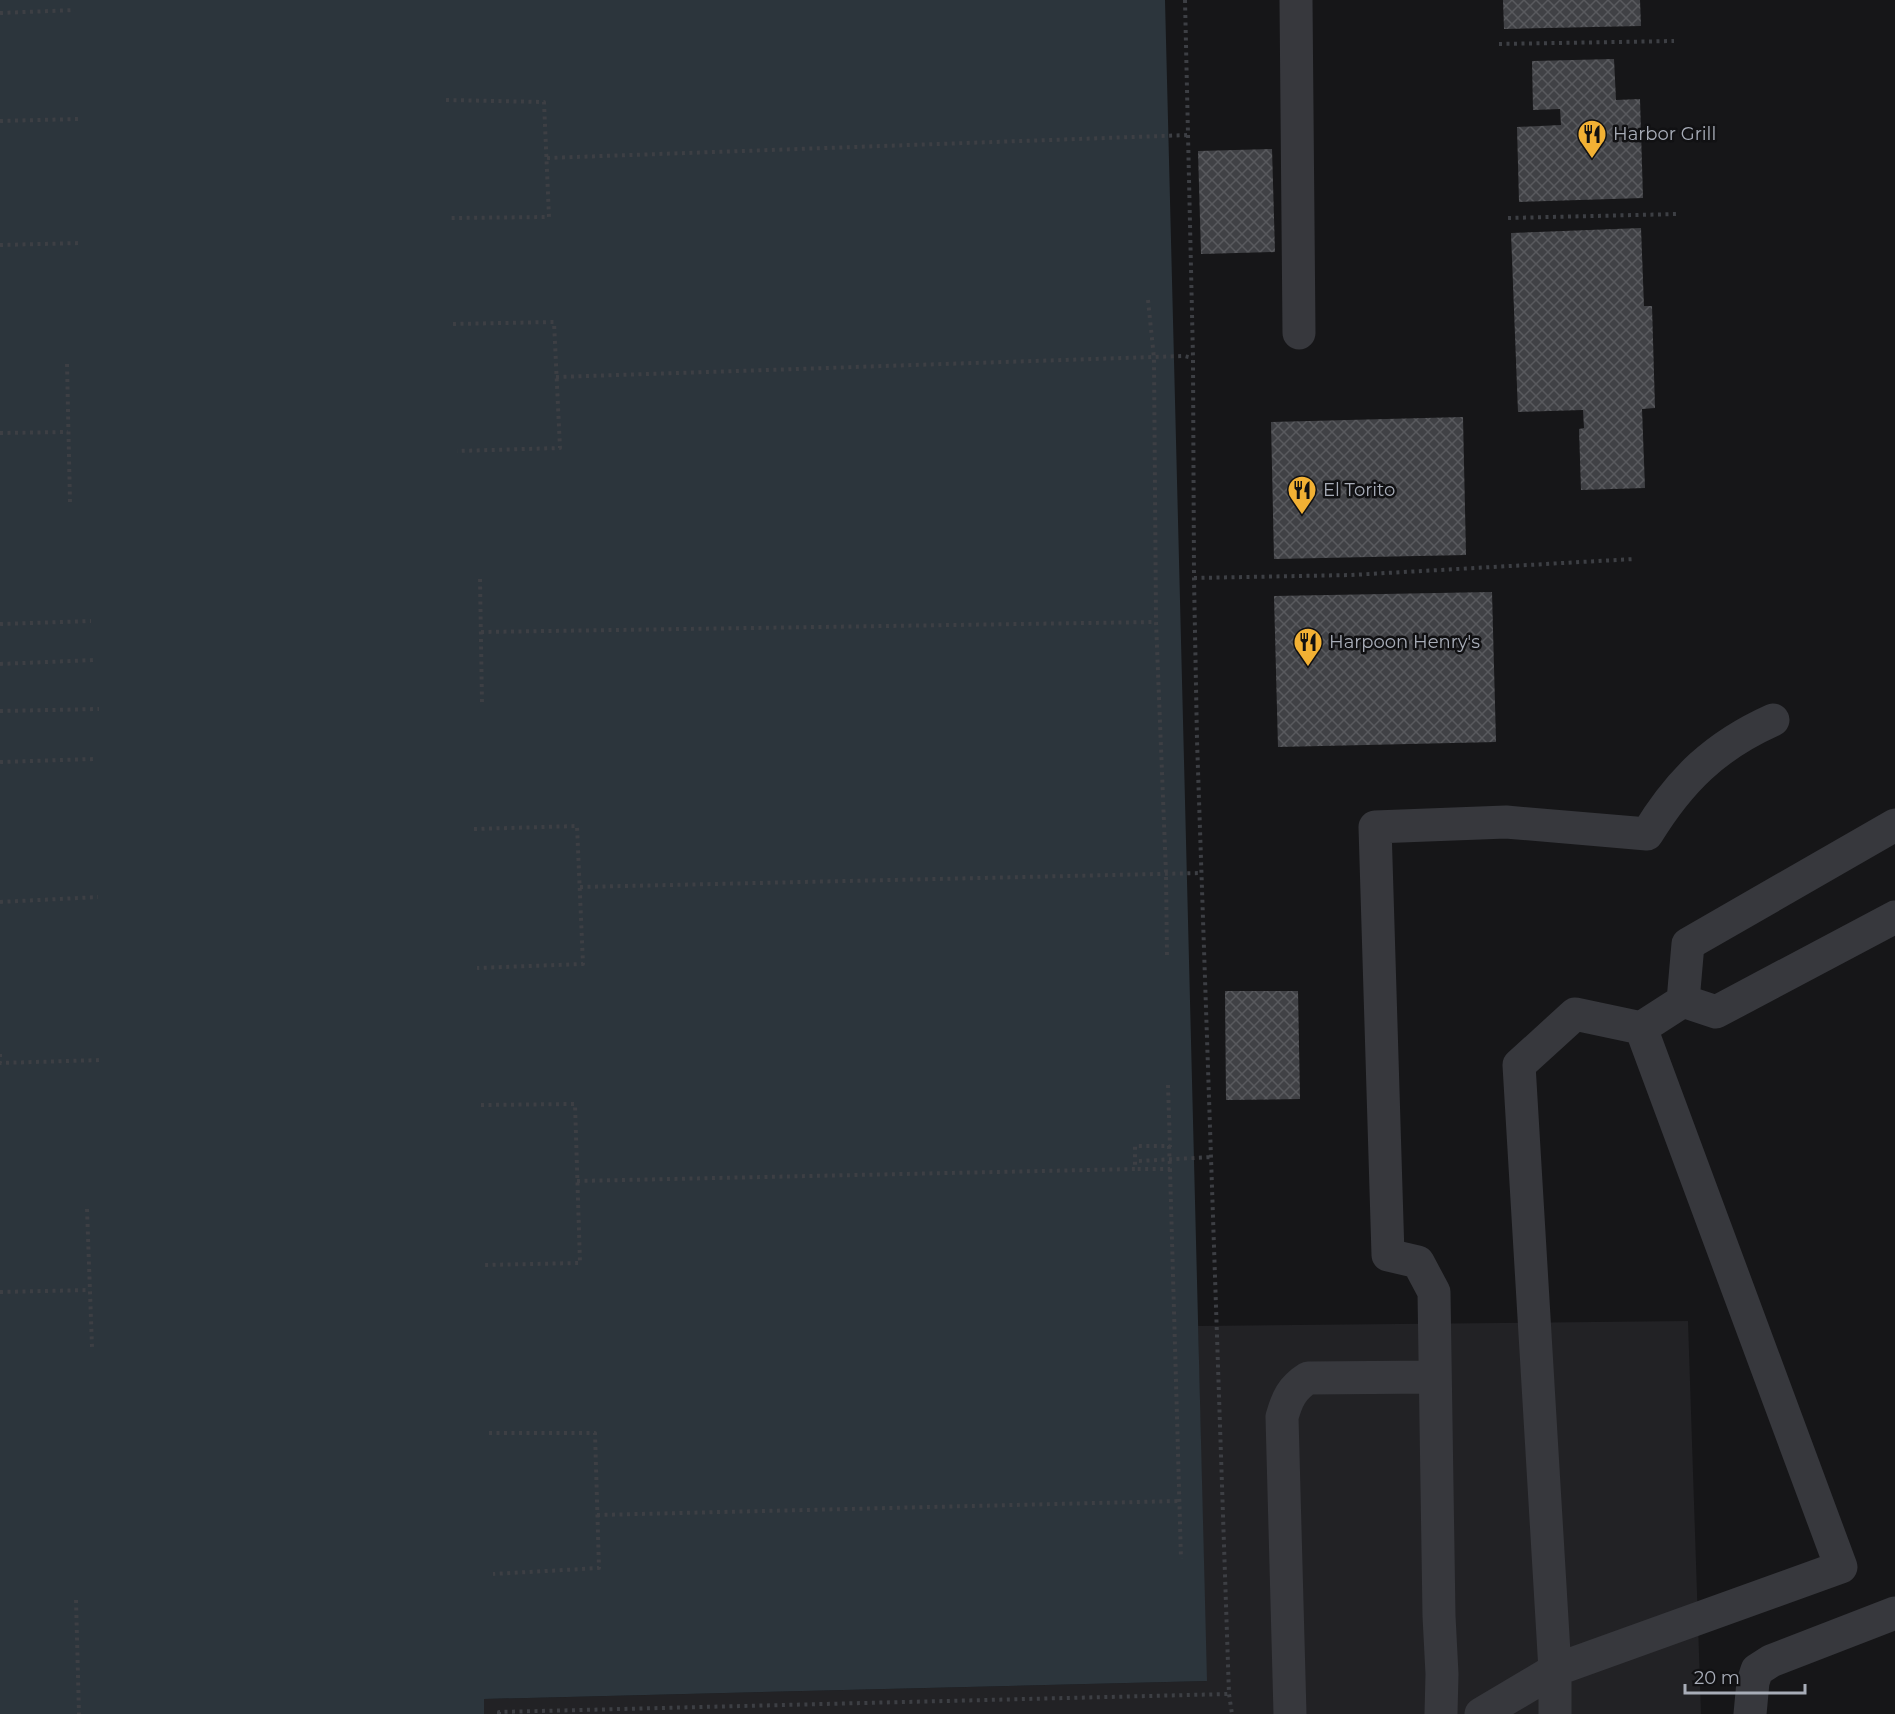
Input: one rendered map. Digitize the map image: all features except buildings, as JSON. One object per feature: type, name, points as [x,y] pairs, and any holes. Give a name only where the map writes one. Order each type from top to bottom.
[{"type":"street","points":[[1296,0],[1299,333]]},
{"type":"street","points":[[1441,1714],[1434,1292],[1418,1262],[1388,1255],[1375,827],[1506,822],[1647,834],[1665,803],[1703,762],[1750,731],[1773,720]]},
{"type":"street","points":[[1683,1001],[1688,944],[1895,825]]},
{"type":"street","points":[[1683,1001],[1716,1012],[1895,917]]},
{"type":"street","points":[[1555,1714],[1519,1065],[1575,1014],[1641,1028],[1683,1001]]},
{"type":"street","points":[[1481,1714],[1554,1670],[1841,1567],[1641,1028]]},
{"type":"street","points":[[1290,1714],[1282,1417],[1288,1399],[1296,1386],[1308,1378],[1435,1377]]},
{"type":"street","points":[[1750,1714],[1753,1682],[1757,1670],[1771,1661],[1895,1613]]},
{"type":"path","points":[[1185,0],[1193,358],[1194,578],[1202,873],[1229,1694],[1232,1714]]},
{"type":"path","points":[[0,13],[75,10]]},
{"type":"path","points":[[1499,44],[1674,41]]},
{"type":"path","points":[[446,100],[544,102],[549,217],[450,218]]},
{"type":"path","points":[[0,121],[78,119]]},
{"type":"path","points":[[547,158],[1189,135]]},
{"type":"path","points":[[1508,218],[1678,214]]},
{"type":"path","points":[[0,245],[81,243]]},
{"type":"path","points":[[1148,300],[1154,358],[1156,622],[1167,958]]},
{"type":"path","points":[[453,324],[554,322],[560,448],[457,451]]},
{"type":"path","points":[[556,377],[1184,356],[1193,358]]},
{"type":"path","points":[[67,364],[70,504]]},
{"type":"path","points":[[0,433],[68,432]]},
{"type":"path","points":[[1194,578],[1351,575],[1634,559]]},
{"type":"path","points":[[480,579],[482,704]]},
{"type":"path","points":[[0,624],[91,621]]},
{"type":"path","points":[[481,632],[1156,622]]},
{"type":"path","points":[[0,664],[94,660]]},
{"type":"path","points":[[0,711],[99,709]]},
{"type":"path","points":[[0,762],[94,759]]},
{"type":"path","points":[[474,829],[577,826],[583,964],[477,968]]},
{"type":"path","points":[[580,886],[1202,873]]},
{"type":"path","points":[[0,902],[98,897]]},
{"type":"path","points":[[0,1054],[0,1062],[102,1060]]},
{"type":"path","points":[[1168,1085],[1181,1559]]},
{"type":"path","points":[[481,1105],[576,1104],[578,1181],[580,1263],[485,1265]]},
{"type":"path","points":[[1135,1169],[1135,1146],[1170,1146]]},
{"type":"path","points":[[1139,1161],[1212,1157]]},
{"type":"path","points":[[578,1181],[1170,1169]]},
{"type":"path","points":[[87,1209],[92,1347]]},
{"type":"path","points":[[0,1292],[90,1290]]},
{"type":"path","points":[[489,1433],[595,1433],[599,1568],[493,1574]]},
{"type":"path","points":[[597,1515],[1180,1501]]},
{"type":"path","points":[[76,1600],[79,1714]]},
{"type":"path","points":[[499,1714],[499,1712],[1229,1694]]},
{"type":"shaded area","points":[[0,0],[1165,0],[1207,1681],[484,1699],[484,1714],[0,1714]]},
{"type":"shaded area","points":[[1688,1321],[1701,1714],[484,1714],[483,1699],[1206,1681],[1198,1326]]},
{"type":"place","name":"Harbor Grill","points":[[1592,160]]},
{"type":"place","name":"El Torito","points":[[1302,516]]},
{"type":"place","name":"Harpoon Henry's","points":[[1308,668]]}]
